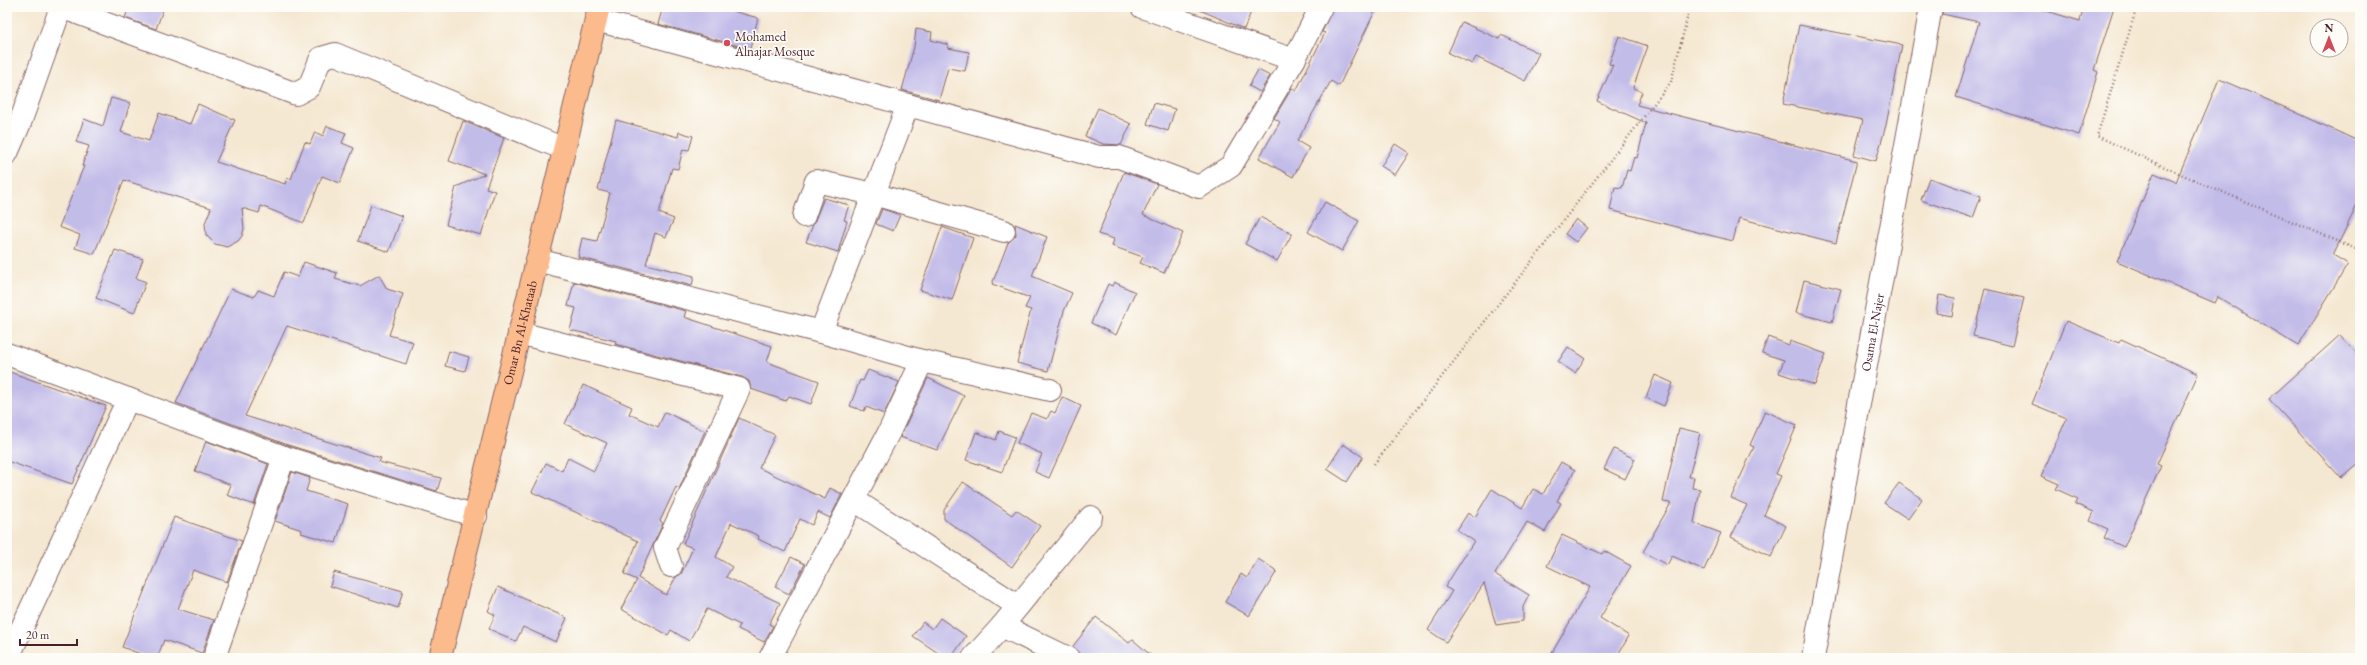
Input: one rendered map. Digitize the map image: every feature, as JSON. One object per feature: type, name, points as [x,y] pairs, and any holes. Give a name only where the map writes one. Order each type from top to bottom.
[{"type":"main road","name":"Omar Bn Al-Khataab","points":[[440,658],[476,516],[597,14]]},
{"type":"street","points":[[7,153],[20,123],[61,7],[296,94],[309,87],[320,58],[335,54],[564,149]]},
{"type":"street","points":[[1142,7],[1294,60]]},
{"type":"street","points":[[597,14],[908,105],[1099,157],[1120,157],[1199,187],[1231,166],[1294,60],[1321,7]]},
{"type":"street","name":"Osama El-Najer","points":[[1812,658],[1931,7]]},
{"type":"street","points":[[821,332],[908,105]]},
{"type":"street","points":[[804,216],[816,181],[873,194],[1004,231]]},
{"type":"street","points":[[537,260],[821,332],[922,361],[1050,390]]},
{"type":"street","points":[[519,333],[739,389],[665,548],[671,566]]},
{"type":"street","points":[[7,354],[284,457],[476,516]]},
{"type":"street","points":[[770,658],[890,432],[922,361]]},
{"type":"street","points":[[8,658],[128,399]]},
{"type":"street","points":[[214,658],[284,457]]},
{"type":"street","points":[[854,500],[1018,606]]},
{"type":"street","points":[[973,658],[1002,626],[1091,518]]},
{"type":"street","points":[[1002,626],[1068,658]]},
{"type":"path","points":[[1374,464],[1671,82],[1690,7]]},
{"type":"path","points":[[2137,7],[2097,136],[2162,166],[2356,249],[2360,248]]},
{"type":"building","points":[[129,7],[164,7],[156,29],[125,18]]},
{"type":"building","name":"Mohamed Alnajar Mosque","points":[[663,7],[718,7],[758,18],[750,49],[658,24]]},
{"type":"building","points":[[1193,7],[1253,7],[1244,29]]},
{"type":"building","points":[[1333,7],[1377,7],[1339,86],[1331,81],[1297,141],[1309,148],[1293,177],[1259,158],[1280,122],[1274,118],[1292,88],[1296,91],[1325,33],[1322,32]]},
{"type":"building","points":[[1943,7],[2033,7],[2080,21],[2084,7],[2114,7],[2094,70],[2098,72],[2079,135],[1956,97],[1979,22],[1942,14]]},
{"type":"building","points":[[1462,22],[1499,39],[1501,35],[1539,53],[1525,81],[1476,57],[1472,64],[1448,53]]},
{"type":"building","points":[[1799,25],[1902,45],[1886,125],[1876,161],[1854,155],[1863,120],[1783,104]]},
{"type":"building","points":[[916,29],[932,32],[931,40],[949,45],[948,48],[969,52],[965,71],[948,68],[939,100],[902,90],[914,47]]},
{"type":"building","points":[[1619,36],[1648,46],[1633,88],[1642,92],[1637,105],[1857,161],[1836,243],[1739,218],[1733,241],[1610,210],[1615,187],[1622,188],[1627,170],[1630,171],[1634,157],[1637,158],[1646,123],[1597,101],[1613,65],[1609,64]]},
{"type":"building","points":[[1258,70],[1270,76],[1260,92],[1249,86]]},
{"type":"building","points":[[2219,79],[2360,142],[2360,199],[2333,255],[2348,264],[2298,346],[2218,297],[2215,303],[2117,261],[2154,173],[2176,182]]},
{"type":"building","points":[[111,98],[130,103],[121,132],[149,141],[159,113],[190,124],[198,104],[235,120],[216,162],[285,184],[287,178],[291,179],[305,142],[310,144],[315,132],[323,136],[327,126],[346,133],[342,143],[354,148],[340,183],[322,176],[304,223],[261,206],[259,213],[242,208],[244,229],[242,236],[238,241],[227,247],[215,244],[206,235],[205,223],[211,208],[124,180],[94,254],[75,248],[80,235],[59,227],[84,166],[82,166],[89,146],[76,142],[84,119],[103,126]]},
{"type":"building","points":[[1154,103],[1175,109],[1168,131],[1147,124]]},
{"type":"building","points":[[1098,108],[1131,124],[1121,145],[1103,144],[1085,136]]},
{"type":"building","points":[[616,120],[678,137],[679,132],[693,136],[689,150],[683,149],[678,169],[672,168],[659,213],[674,219],[666,237],[655,233],[646,264],[694,276],[692,286],[578,257],[582,238],[597,241],[610,193],[598,190]]},
{"type":"building","points":[[463,121],[504,138],[486,188],[495,191],[481,235],[446,225],[456,187],[485,174],[449,161]]},
{"type":"building","points":[[1395,144],[1409,153],[1395,175],[1381,166]]},
{"type":"building","points":[[1124,172],[1157,184],[1143,215],[1183,233],[1164,273],[1140,263],[1143,257],[1112,246],[1114,239],[1098,234]]},
{"type":"building","points":[[1929,178],[1981,196],[1973,218],[1921,200]]},
{"type":"building","points":[[824,198],[849,205],[844,220],[847,221],[838,252],[806,242]]},
{"type":"building","points":[[1325,202],[1359,221],[1342,251],[1308,232]]},
{"type":"building","points":[[371,205],[402,216],[389,252],[358,241]]},
{"type":"building","points":[[882,209],[900,215],[893,231],[876,224]]},
{"type":"building","points":[[1260,217],[1292,234],[1277,261],[1245,244]]},
{"type":"building","points":[[1576,219],[1587,228],[1576,242],[1565,234]]},
{"type":"building","points":[[1015,224],[1047,237],[1032,276],[1072,293],[1064,311],[1048,371],[1017,363],[1031,310],[1025,308],[1030,298],[992,284],[1008,243],[1016,235]]},
{"type":"building","points":[[942,227],[973,238],[952,300],[920,290]]},
{"type":"building","points":[[115,250],[143,259],[136,278],[146,282],[134,313],[96,298]]},
{"type":"building","points":[[304,262],[337,273],[335,279],[360,286],[379,275],[387,289],[403,294],[389,335],[413,342],[406,364],[287,326],[245,416],[381,458],[379,462],[441,478],[437,491],[288,445],[176,403],[231,289],[254,297],[258,290],[274,296],[284,272],[298,277]]},
{"type":"building","points":[[1804,280],[1841,289],[1832,322],[1796,313]]},
{"type":"building","points":[[574,282],[686,311],[684,317],[772,346],[767,362],[819,381],[811,404],[789,396],[786,401],[751,389],[749,381],[742,377],[615,344],[616,341],[570,330],[576,308],[568,306]]},
{"type":"building","points":[[1114,282],[1135,292],[1116,335],[1091,323],[1108,284],[1112,286]]},
{"type":"building","points":[[1985,289],[2024,298],[2012,346],[1973,336]]},
{"type":"building","points":[[1939,295],[1955,298],[1952,316],[1936,313]]},
{"type":"building","points":[[2066,321],[2119,343],[2121,339],[2198,374],[2157,464],[2161,466],[2124,547],[2104,538],[2108,529],[2090,521],[2094,512],[2075,504],[2078,499],[2056,489],[2059,484],[2041,476],[2067,418],[2032,404]]},
{"type":"building","points":[[2340,335],[2360,357],[2360,462],[2341,478],[2269,399]]},
{"type":"building","points":[[1768,337],[1789,345],[1790,341],[1826,354],[1815,385],[1779,373],[1784,360],[1762,353]]},
{"type":"building","points":[[1568,347],[1585,358],[1575,373],[1558,362]]},
{"type":"building","points":[[449,351],[469,357],[465,371],[445,366]]},
{"type":"building","points":[[868,370],[899,382],[884,414],[866,407],[864,411],[850,406],[860,380],[863,381]]},
{"type":"building","points":[[7,371],[106,406],[72,484],[7,461]]},
{"type":"building","points":[[1655,375],[1673,383],[1664,406],[1646,398]]},
{"type":"building","points":[[928,378],[964,396],[937,450],[900,437]]},
{"type":"building","points":[[583,385],[632,407],[629,414],[658,427],[665,412],[705,431],[679,489],[676,487],[660,521],[663,523],[638,578],[666,595],[676,577],[681,574],[693,548],[683,544],[739,418],[775,435],[759,468],[825,499],[830,488],[842,494],[830,518],[818,512],[812,525],[800,519],[785,552],[758,539],[759,536],[731,523],[716,557],[732,567],[726,577],[780,603],[769,624],[773,626],[764,642],[738,629],[740,625],[707,609],[689,641],[671,630],[668,635],[621,609],[637,580],[624,574],[638,541],[532,492],[546,463],[562,471],[568,458],[594,471],[607,443],[565,424]]},
{"type":"building","points":[[1062,397],[1081,406],[1049,478],[1035,472],[1042,454],[1017,443],[1031,413],[1047,419],[1051,411],[1055,413]]},
{"type":"building","points":[[1765,411],[1797,425],[1776,474],[1781,476],[1764,515],[1786,526],[1771,557],[1731,537],[1747,505],[1731,498],[1754,447],[1750,445]]},
{"type":"building","points":[[1679,428],[1700,433],[1689,477],[1694,477],[1692,488],[1700,489],[1694,523],[1721,533],[1704,570],[1672,556],[1667,565],[1643,552],[1671,503],[1663,502]]},
{"type":"building","points":[[999,431],[1015,437],[1002,472],[966,460],[976,432],[996,440]]},
{"type":"building","points":[[206,441],[268,464],[254,505],[227,495],[231,485],[195,471]]},
{"type":"building","points":[[1343,444],[1363,457],[1347,482],[1327,469]]},
{"type":"building","points":[[1614,449],[1635,459],[1625,479],[1604,469]]},
{"type":"building","points":[[1561,462],[1575,470],[1557,501],[1561,503],[1545,532],[1527,522],[1495,574],[1529,595],[1523,607],[1523,621],[1496,625],[1484,583],[1446,642],[1428,630],[1452,591],[1445,587],[1474,541],[1457,530],[1468,513],[1475,517],[1492,489],[1522,508],[1533,489],[1543,494]]},
{"type":"building","points":[[292,472],[310,478],[306,491],[348,504],[336,543],[301,533],[302,530],[275,521]]},
{"type":"building","points":[[963,482],[1012,515],[1016,510],[1040,526],[1012,567],[944,519],[944,510]]},
{"type":"building","points":[[1899,483],[1922,499],[1908,519],[1884,503]]},
{"type":"building","points":[[174,517],[242,541],[227,582],[193,570],[178,609],[214,620],[202,653],[164,640],[157,658],[151,658],[122,647]]},
{"type":"building","points":[[1562,535],[1602,554],[1604,551],[1631,566],[1600,618],[1629,636],[1616,658],[1549,658],[1590,587],[1547,566]]},
{"type":"building","points":[[791,557],[805,564],[789,594],[775,587]]},
{"type":"building","points":[[1258,559],[1277,571],[1249,616],[1225,602],[1241,574],[1247,578]]},
{"type":"building","points":[[334,572],[403,591],[398,608],[330,586]]},
{"type":"building","points":[[498,587],[567,618],[556,642],[523,627],[516,641],[489,629],[495,615],[488,611]]},
{"type":"building","points":[[1096,617],[1129,643],[1132,639],[1154,658],[1082,658],[1073,646]]},
{"type":"building","points":[[940,618],[966,636],[951,658],[946,654],[944,657],[913,636],[923,622],[932,629]]},
{"type":"place","name":"Mohamed Alnajar Mosque","points":[[727,43]]}]
